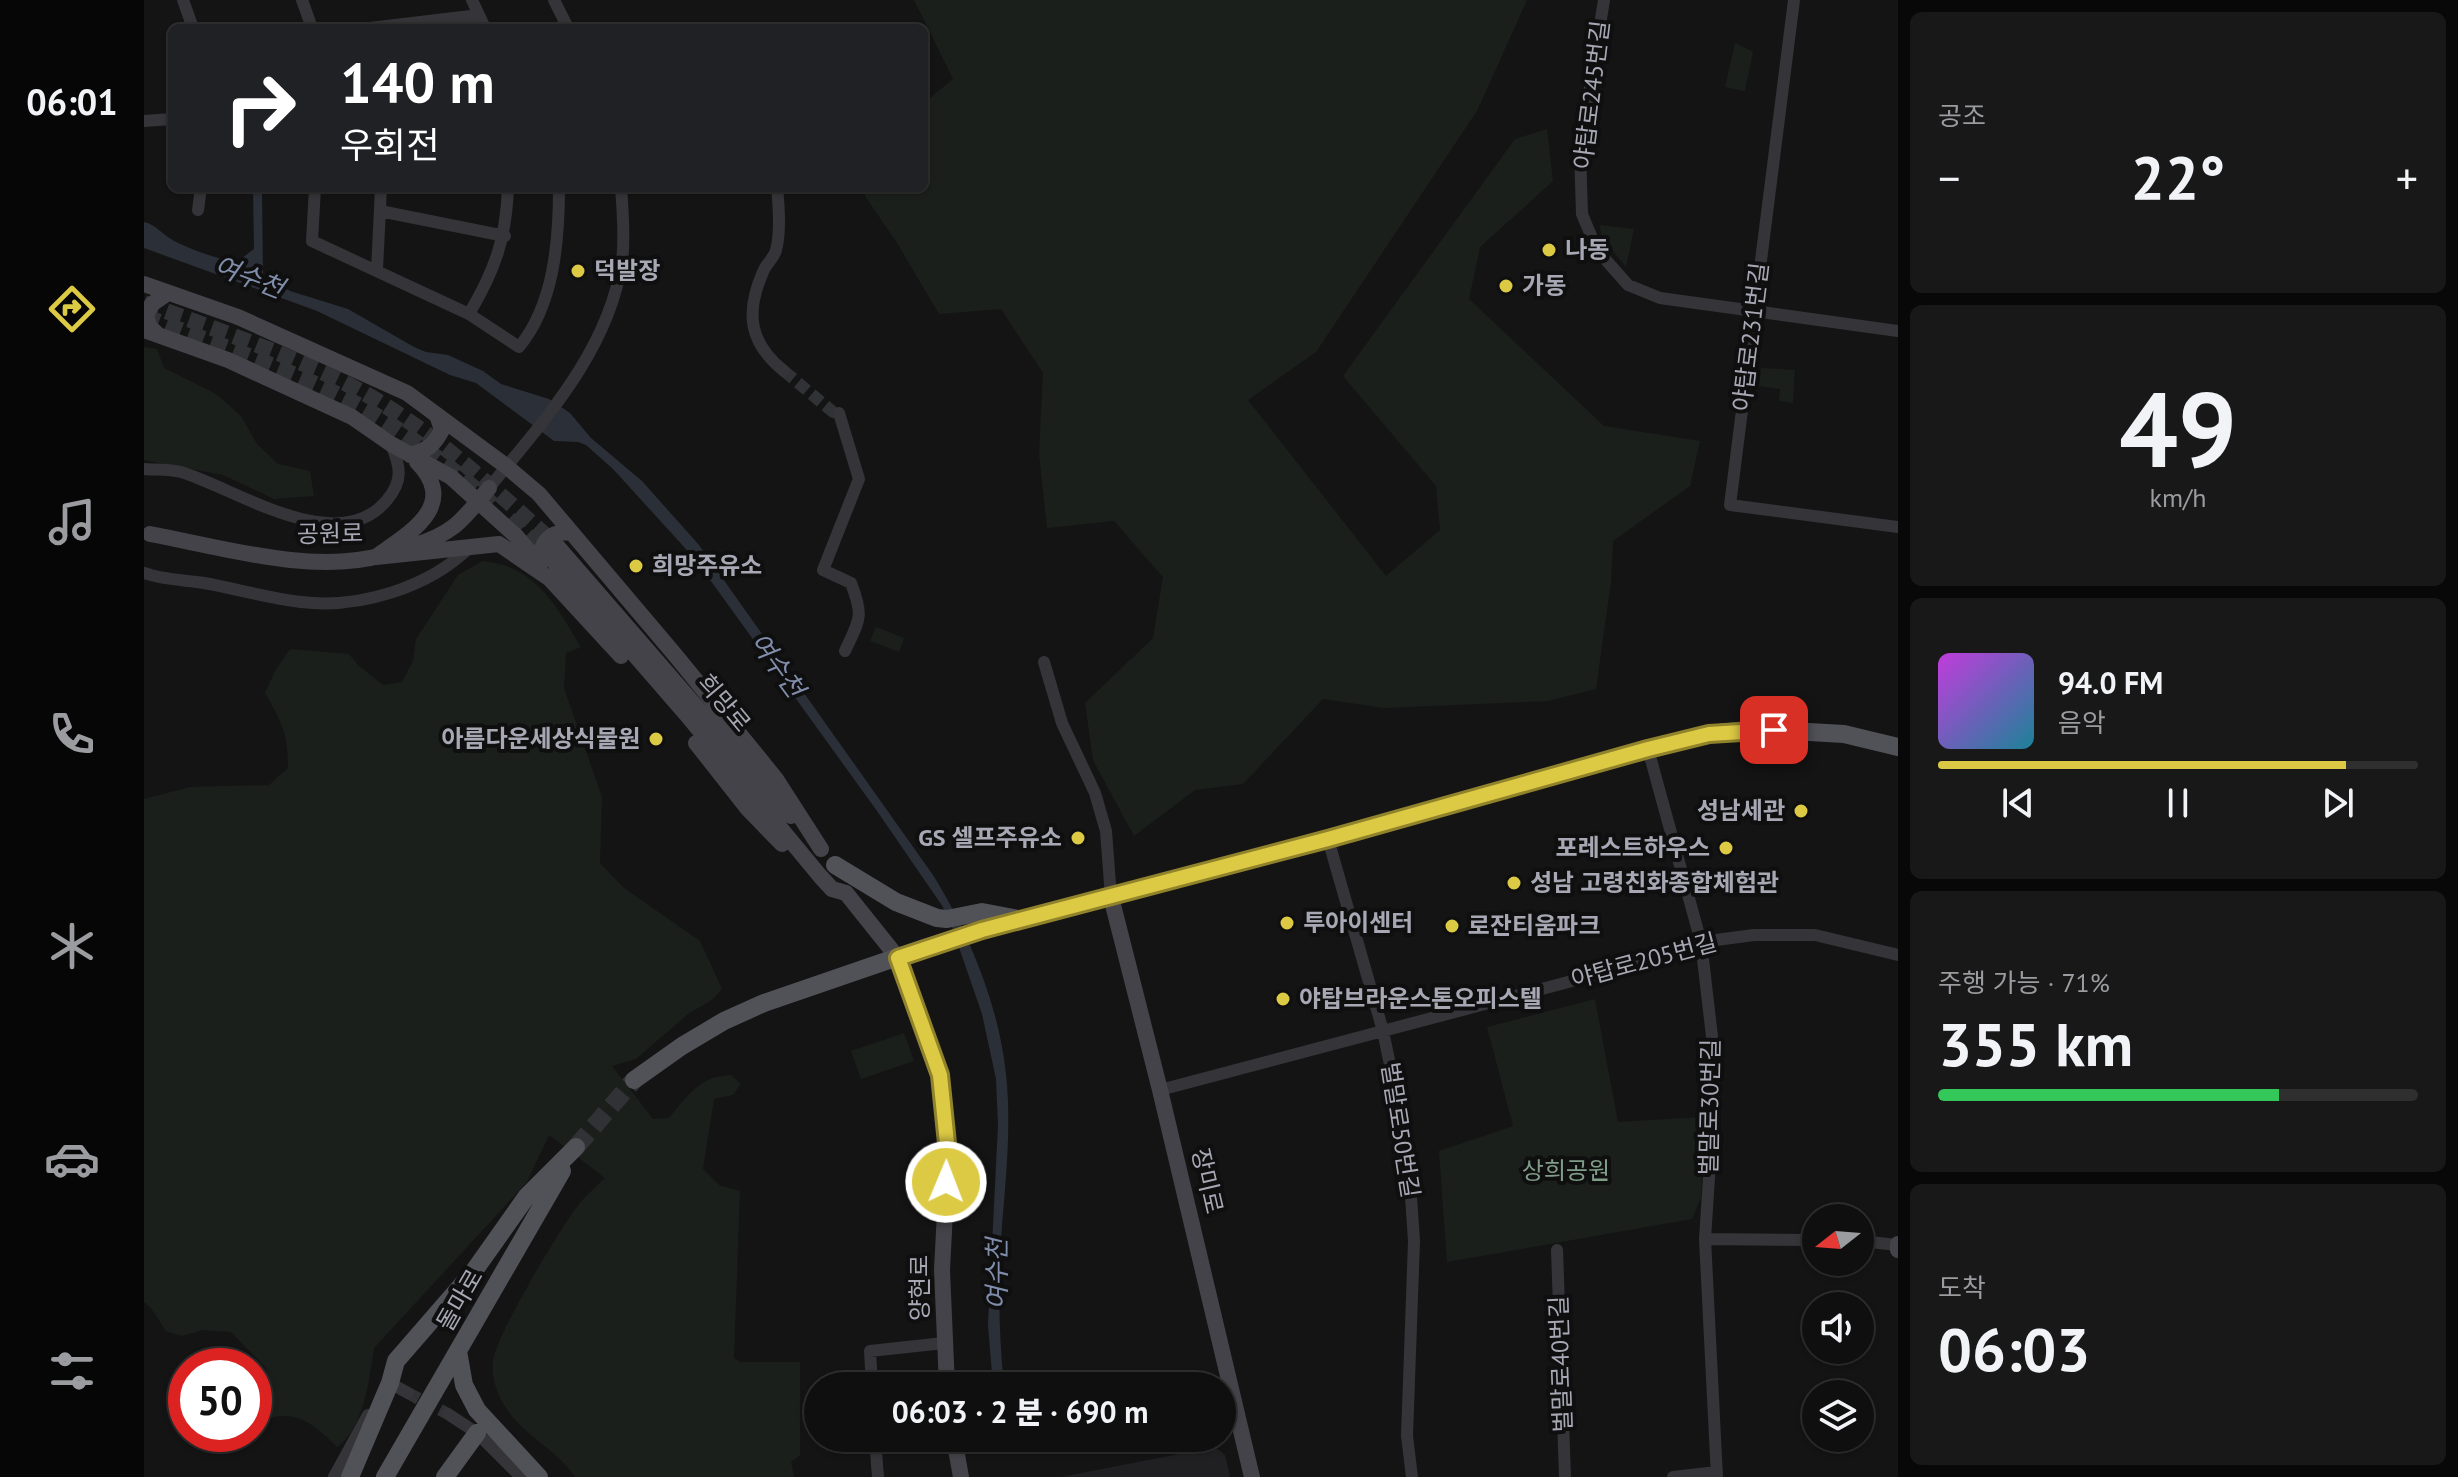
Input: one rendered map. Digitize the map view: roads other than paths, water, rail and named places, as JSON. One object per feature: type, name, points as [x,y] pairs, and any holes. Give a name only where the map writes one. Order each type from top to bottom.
[{"type":"main road","points":[[144,284],[238,317],[407,393],[506,466],[539,494],[676,656],[776,779],[821,849]]},
{"type":"main road","points":[[168,293],[152,304],[146,315],[151,333],[228,360],[352,417],[419,464],[433,483],[435,496],[426,516],[376,557]]},
{"type":"main road","points":[[410,455],[429,448],[437,440],[442,430],[437,415]]},
{"type":"main road","points":[[391,444],[451,477],[516,536],[548,555]]},
{"type":"main road","name":"공원로","points":[[150,534],[283,559],[338,561],[376,557],[443,535],[465,519],[489,488]]},
{"type":"main road","points":[[572,533],[561,531],[550,535],[541,549],[548,555],[583,614]]},
{"type":"main road","points":[[376,557],[499,544],[550,579],[683,725],[748,809],[787,849],[885,897],[937,918],[982,912],[1022,920]]},
{"type":"main road","name":"희망로","points":[[548,555],[821,849],[828,870]]},
{"type":"main road","name":"희망로","points":[[548,555],[686,714],[828,870],[844,879],[846,893],[898,958]]},
{"type":"main road","points":[[634,1080],[724,1021],[764,1003],[924,948],[1648,749],[1709,734],[1757,729],[1844,734],[1898,747]]},
{"type":"main road","name":"장미로","points":[[1111,897],[1252,1477]]},
{"type":"main road","name":"양현로","points":[[898,958],[940,1075],[948,1153],[942,1270],[946,1372]]},
{"type":"main road","name":"돌마로","points":[[385,1477],[576,1147],[527,1196],[474,1271],[396,1361],[390,1383]]},
{"type":"main road","points":[[458,1351],[464,1385],[477,1410],[539,1477]]},
{"type":"main road","points":[[350,1477],[390,1383]]},
{"type":"main road","points":[[445,1477],[477,1433]]},
{"type":"main road","points":[[957,1452],[961,1477]]},
{"type":"street","points":[[183,0],[192,24]]},
{"type":"street","points":[[302,0],[311,24]]},
{"type":"street","points":[[445,24],[482,22],[472,0]]},
{"type":"street","points":[[554,0],[566,24]]},
{"type":"street","name":"야탑로245번길","points":[[1604,0],[1580,150],[1582,214],[1597,250],[1628,285],[1660,298],[1898,331]]},
{"type":"street","name":"야탑로231번길","points":[[1794,0],[1730,505],[1898,527]]},
{"type":"street","points":[[144,121],[168,119]]},
{"type":"street","points":[[198,210],[200,192]]},
{"type":"street","points":[[315,192],[312,241],[469,314],[519,347],[534,325],[552,275],[559,192]]},
{"type":"street","points":[[377,270],[381,192]]},
{"type":"street","points":[[469,314],[487,283],[505,236],[508,192]]},
{"type":"street","points":[[489,488],[586,362],[602,333],[615,292],[622,252],[621,192]]},
{"type":"street","points":[[777,192],[776,251],[763,272],[751,321],[767,358],[784,371]]},
{"type":"street","points":[[380,211],[505,236]]},
{"type":"street","points":[[839,413],[859,479],[823,570],[851,583],[857,599],[861,617],[845,651]]},
{"type":"street","points":[[144,469],[179,472],[280,515],[341,523],[374,514],[393,493],[400,478],[400,467],[391,444]]},
{"type":"street","points":[[144,573],[304,602],[337,601],[383,595],[429,578],[471,546]]},
{"type":"street","points":[[1044,662],[1062,723],[1095,793],[1106,831],[1111,897]]},
{"type":"street","name":"벌말로30번길","points":[[1648,749],[1701,942],[1713,1045],[1714,1101],[1705,1239],[1717,1475],[1673,1477]]},
{"type":"street","name":"벌말로50번길","points":[[1328,839],[1383,1031],[1408,1152],[1414,1241],[1407,1436],[1412,1477]]},
{"type":"street","name":"야탑로205번길","points":[[1160,1090],[1587,977],[1701,942],[1754,935],[1815,935],[1898,955]]},
{"type":"street","points":[[1705,1239],[1802,1240]]},
{"type":"street","points":[[1874,1243],[1898,1246]]},
{"type":"street","name":"벌말로40번길","points":[[1557,1250],[1565,1477]]},
{"type":"street","points":[[871,1372],[870,1351],[944,1343]]},
{"type":"street","points":[[334,1477],[390,1383],[408,1393]]},
{"type":"street","points":[[448,1414],[477,1433],[521,1477]]},
{"type":"street","points":[[876,1452],[878,1477]]},
{"type":"water","name":"여수천","points":[[253,192],[262,192],[263,274],[290,291],[348,309],[414,347],[448,355],[483,371],[501,384],[549,399],[570,413],[591,438],[642,481],[699,545],[933,875],[959,921],[980,971],[997,1022],[1006,1074],[1008,1136],[999,1294],[1003,1372],[992,1372],[988,1325],[998,1125],[996,1079],[982,1014],[943,907],[877,811],[695,559],[613,469],[586,445],[554,441],[476,383],[450,375],[317,311],[144,248],[144,222],[194,250],[238,261],[254,249]]},
{"type":"tunnel","points":[[144,303],[299,362],[378,401],[458,459],[557,546]]},
{"type":"tunnel","points":[[144,316],[294,374],[343,397],[381,418],[421,446],[492,504]]},
{"type":"tunnel","points":[[784,371],[833,412],[839,413]]},
{"type":"tunnel","points":[[509,519],[548,555]]},
{"type":"tunnel","points":[[576,1147],[634,1080]]},
{"type":"tunnel","points":[[408,1393],[448,1414]]},
{"type":"place","name":"나동","points":[[1549,250]]},
{"type":"place","name":"덕발장","points":[[578,271]]},
{"type":"place","name":"가동","points":[[1506,286]]},
{"type":"place","name":"희망주유소","points":[[636,566]]},
{"type":"place","name":"아름다운세상식물원","points":[[656,739]]},
{"type":"place","name":"성남세관","points":[[1801,811]]},
{"type":"place","name":"GS 셀프주유소","points":[[1078,838]]},
{"type":"place","name":"포레스트하우스","points":[[1726,848]]},
{"type":"place","name":"성남 고령친화종합체험관","points":[[1514,883]]},
{"type":"place","name":"투아이센터","points":[[1287,923]]},
{"type":"place","name":"로잔티움파크","points":[[1452,926]]},
{"type":"place","name":"야탑브라운스톤오피스텔","points":[[1283,999]]},
{"type":"park label","name":"상희공원","points":[[1566,1171]]}]
